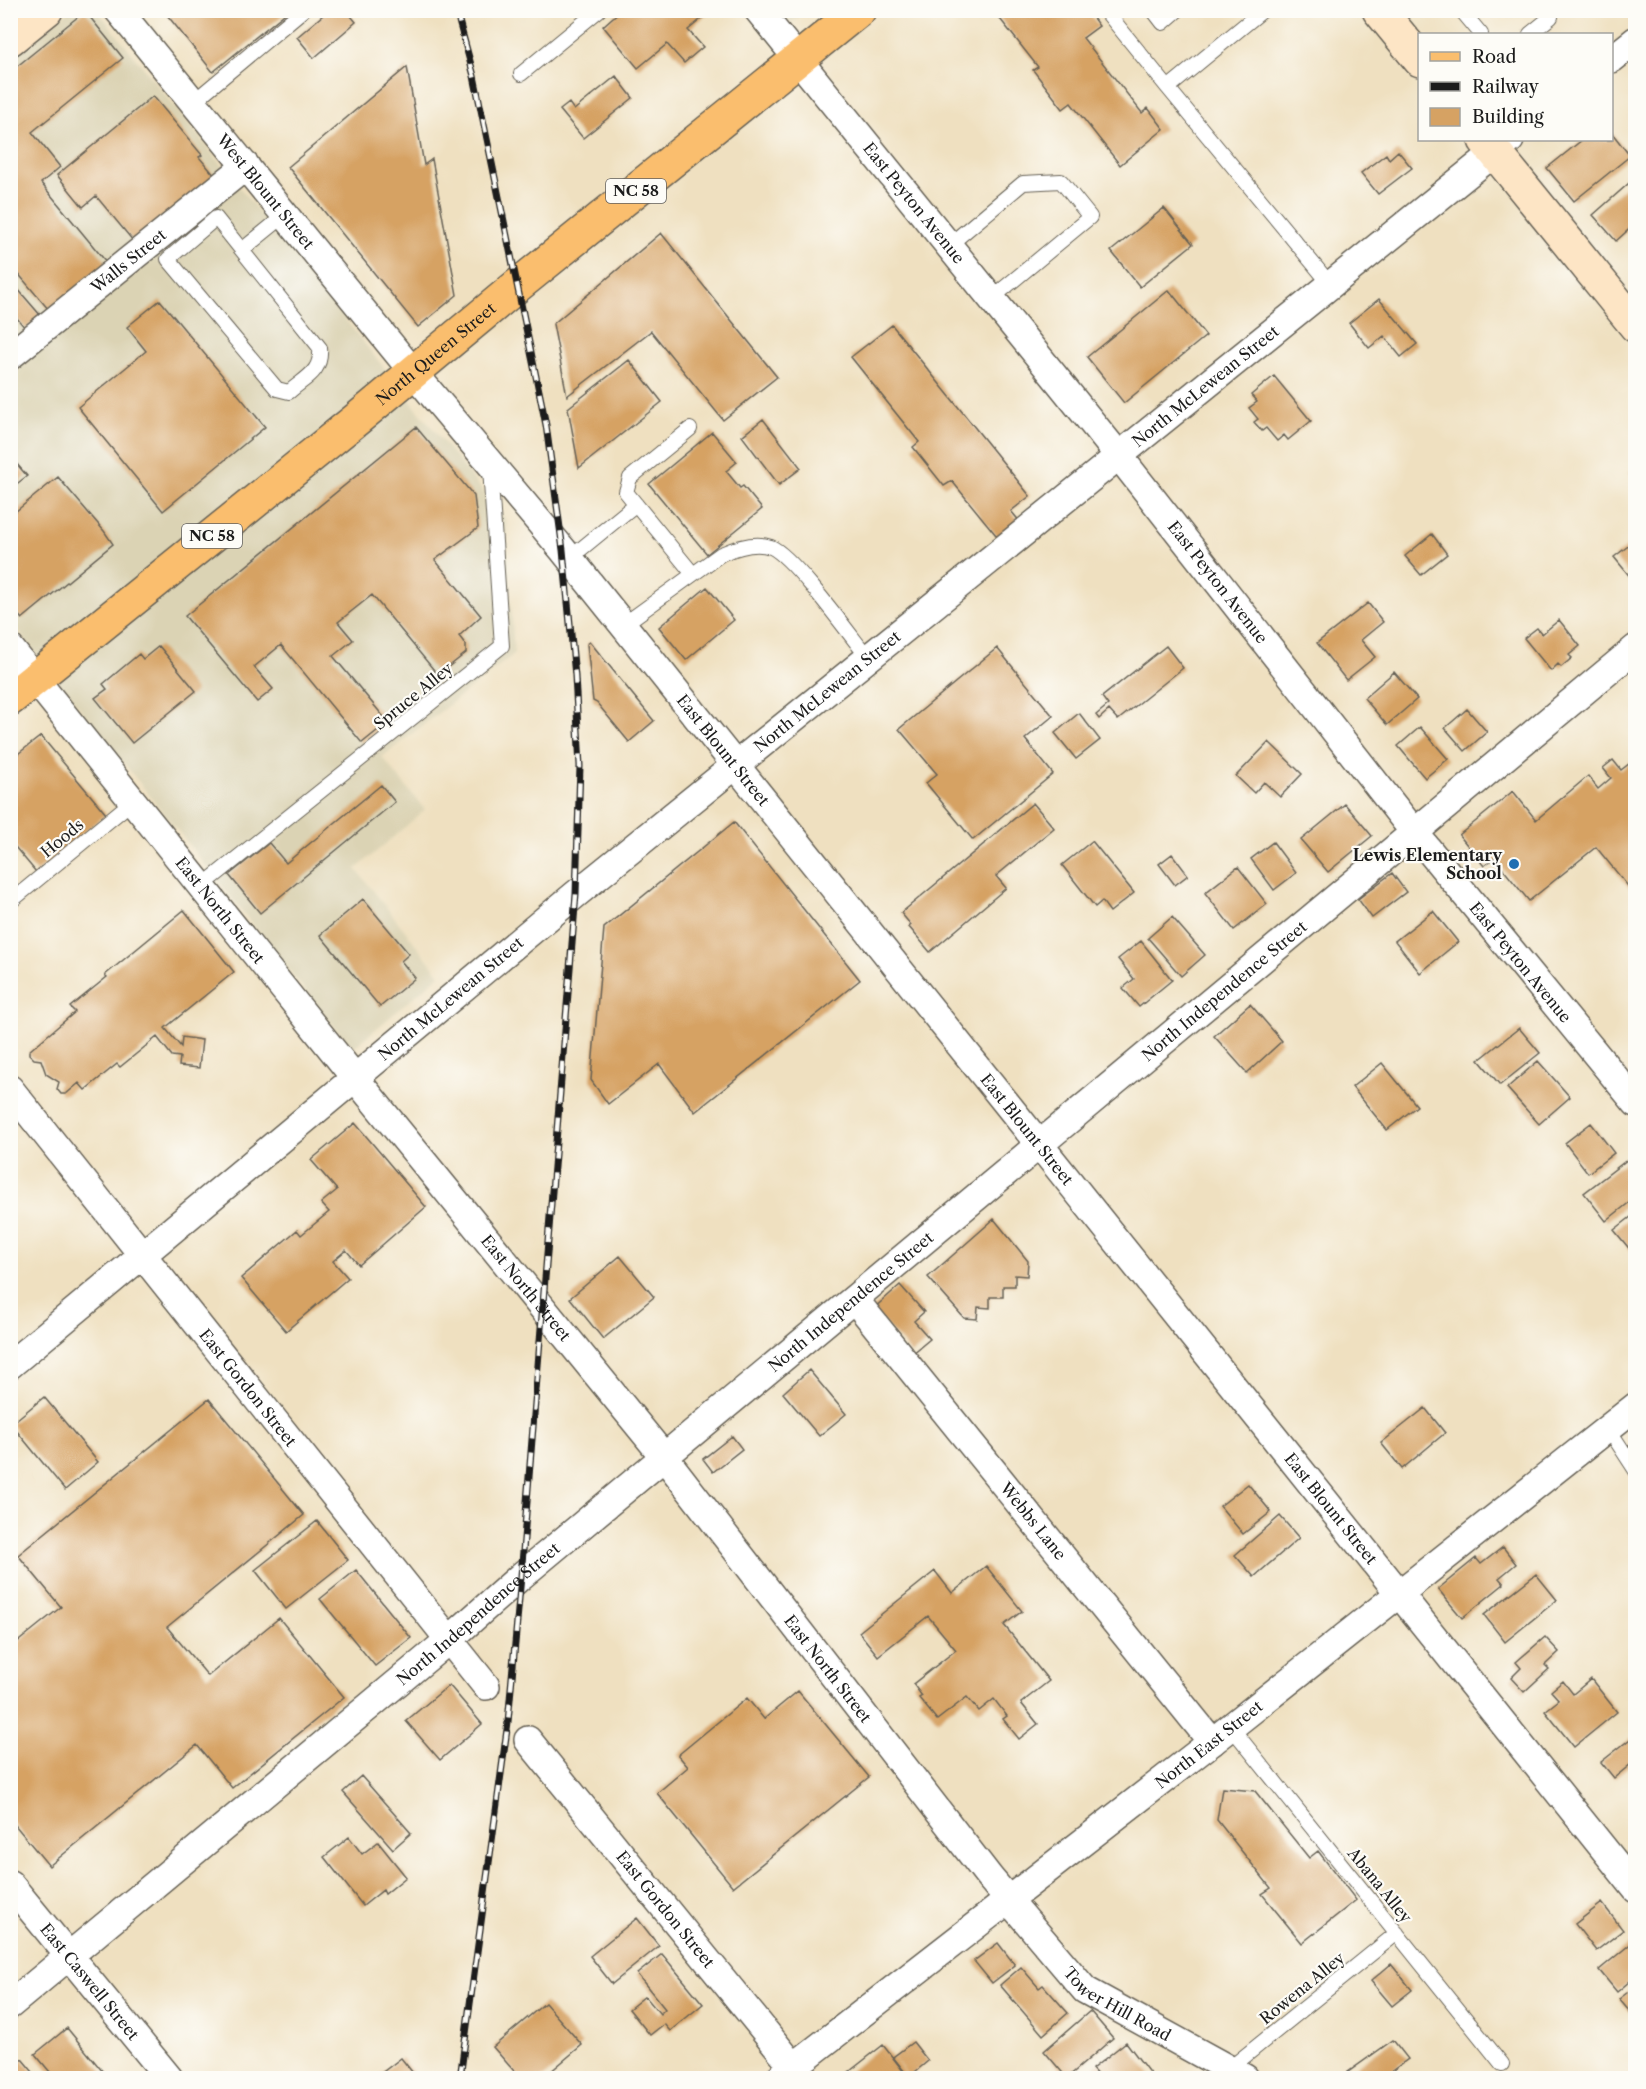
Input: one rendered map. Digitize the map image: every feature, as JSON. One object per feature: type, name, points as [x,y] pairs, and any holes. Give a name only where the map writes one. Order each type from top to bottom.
[{"type":"main road","name":"North Queen Street","points":[[23,689],[860,10]]},
{"type":"street","points":[[10,39],[46,10]]},
{"type":"street","name":"West Blount Street","points":[[118,10],[413,372]]},
{"type":"street","name":"East Peyton Avenue","points":[[758,10],[1119,456],[1414,832],[1635,1103]]},
{"type":"street","points":[[1379,10],[1418,59]]},
{"type":"street","points":[[1613,57],[1635,40]]},
{"type":"street","points":[[1496,143],[1635,326]]},
{"type":"street","name":"North McLewean Street","points":[[10,1365],[576,894],[1330,284],[1496,143]]},
{"type":"street","name":"Walls Street","points":[[10,356],[161,249],[209,210],[246,166]]},
{"type":"street","name":"East Blount Street","points":[[413,372],[570,558],[1635,1889]]},
{"type":"street","name":"East North Street","points":[[10,648],[23,689],[134,800],[355,1078],[665,1458],[1010,1901]]},
{"type":"street","name":"North Independence Street","points":[[10,2005],[1635,648]]},
{"type":"street","name":"East Gordon Street","points":[[10,1089],[486,1686]]},
{"type":"street","name":"Webbs Lane","points":[[855,1300],[1222,1734]]},
{"type":"street","name":"North East Street","points":[[792,2075],[1635,1406]]},
{"type":"street","name":"East Gordon Street","points":[[528,1740],[792,2075]]},
{"type":"street","name":"East Caswell Street","points":[[10,1884],[169,2079]]},
{"type":"street","name":"Tower Hill Road","points":[[1010,1901],[1085,1990],[1237,2074]]},
{"type":"lane","points":[[193,102],[303,10]]},
{"type":"lane","points":[[521,74],[599,10]]},
{"type":"lane","points":[[1105,10],[1330,284]]},
{"type":"lane","points":[[1153,10],[1163,23],[1178,10]]},
{"type":"lane","points":[[1168,88],[1263,10]]},
{"type":"lane","points":[[1461,10],[1480,33]]},
{"type":"lane","points":[[1538,32],[1552,13]]},
{"type":"lane","points":[[948,246],[1023,183],[1061,181],[1090,218],[991,299]]},
{"type":"lane","points":[[161,249],[277,389],[289,392],[317,369],[321,361],[320,348],[209,210]]},
{"type":"lane","points":[[242,250],[285,215]]},
{"type":"lane","points":[[690,429],[630,478],[626,492],[693,573]]},
{"type":"lane","name":"Spruce Alley","points":[[202,886],[502,646],[490,463]]},
{"type":"lane","points":[[570,558],[636,504]]},
{"type":"lane","points":[[623,625],[721,554],[752,545],[770,547],[798,571],[868,659]]},
{"type":"lane","name":"Hoods","points":[[10,902],[134,800]]},
{"type":"lane","points":[[1608,1428],[1635,1471]]},
{"type":"lane","name":"Abana Alley","points":[[1222,1734],[1397,1933],[1502,2064]]},
{"type":"lane","name":"Rowena Alley","points":[[1237,2074],[1397,1933]]},
{"type":"shaded area","points":[[69,11],[98,11],[506,520],[514,654],[382,757],[425,810],[356,869],[440,975],[352,1049],[11,622],[11,58]]},
{"type":"shaded area","points":[[781,11],[807,11],[791,23]]},
{"type":"building","points":[[163,10],[289,10],[213,72]]},
{"type":"building","points":[[329,10],[346,10],[356,22],[314,58],[297,37]]},
{"type":"building","points":[[621,10],[712,10],[688,30],[703,47],[684,63],[667,44],[638,68],[603,26]]},
{"type":"building","points":[[993,10],[1070,10],[1072,14],[1076,10],[1087,10],[1099,26],[1083,38],[1142,113],[1148,108],[1164,129],[1120,165],[1071,103],[1063,109],[1033,70],[1038,67]]},
{"type":"building","points":[[85,11],[123,58],[32,132],[60,167],[41,183],[107,263],[49,310],[10,264],[10,72]]},
{"type":"building","points":[[407,67],[424,165],[432,159],[457,295],[418,327],[288,167]]},
{"type":"building","points":[[616,76],[633,98],[583,138],[560,110],[569,103],[574,110]]},
{"type":"building","points":[[153,96],[202,155],[199,157],[215,176],[134,242],[96,196],[83,207],[57,175]]},
{"type":"building","points":[[1613,134],[1630,156],[1574,201],[1547,168],[1581,141],[1613,141]]},
{"type":"building","points":[[1398,151],[1412,168],[1378,194],[1361,173],[1386,154],[1389,159]]},
{"type":"building","points":[[1636,177],[1636,223],[1616,241],[1593,215]]},
{"type":"building","points":[[1164,208],[1193,244],[1140,287],[1111,251]]},
{"type":"building","points":[[661,233],[777,377],[723,420],[651,331],[567,396],[553,324]]},
{"type":"building","points":[[10,280],[41,316],[26,329],[10,310]]},
{"type":"building","points":[[1169,290],[1206,336],[1124,403],[1087,357]]},
{"type":"building","points":[[1379,299],[1417,344],[1401,357],[1384,336],[1369,348],[1349,323]]},
{"type":"building","points":[[160,300],[265,427],[163,511],[78,407],[146,351],[127,327]]},
{"type":"building","points":[[892,325],[1030,496],[1011,511],[1021,523],[1000,540],[952,481],[944,486],[913,447],[919,442],[851,357]]},
{"type":"building","points":[[629,360],[662,402],[579,468],[568,408]]},
{"type":"building","points":[[1274,376],[1311,421],[1288,440],[1284,435],[1277,441],[1266,428],[1262,431],[1254,422],[1258,419],[1249,408],[1257,402],[1251,395]]},
{"type":"building","points":[[763,419],[801,468],[779,485],[742,436]]},
{"type":"building","points":[[416,427],[474,496],[478,528],[435,560],[481,616],[459,636],[466,645],[466,653],[438,675],[372,595],[338,622],[353,640],[333,656],[388,722],[362,743],[281,645],[254,667],[273,689],[257,702],[185,616]]},
{"type":"building","points":[[712,432],[737,462],[726,471],[740,488],[743,486],[762,509],[707,554],[649,484]]},
{"type":"building","points":[[10,456],[27,476],[10,489]]},
{"type":"building","points":[[1636,466],[1636,480],[1629,472]]},
{"type":"building","points":[[58,477],[113,544],[22,619],[10,606],[10,516]]},
{"type":"building","points":[[1432,534],[1447,554],[1421,575],[1405,556]]},
{"type":"building","points":[[1636,540],[1636,584],[1614,557]]},
{"type":"building","points":[[707,587],[734,620],[686,660],[659,627]]},
{"type":"building","points":[[1368,603],[1383,622],[1361,640],[1375,657],[1346,680],[1317,643]]},
{"type":"building","points":[[1559,620],[1580,646],[1569,655],[1572,658],[1561,667],[1558,664],[1551,671],[1524,638],[1537,628],[1542,634]]},
{"type":"building","points":[[590,642],[654,721],[629,742],[593,701],[587,644]]},
{"type":"building","points":[[159,646],[196,691],[132,743],[95,698],[107,689],[103,684],[139,654],[143,659]]},
{"type":"building","points":[[1166,646],[1183,668],[1118,720],[1109,710],[1099,719],[1096,715],[1108,705],[1102,697]]},
{"type":"building","points":[[997,648],[1053,716],[1025,739],[1053,774],[973,840],[926,783],[937,774],[899,729]]},
{"type":"building","points":[[1394,672],[1417,699],[1387,725],[1364,698]]},
{"type":"building","points":[[1467,709],[1487,732],[1465,751],[1445,728]]},
{"type":"building","points":[[1079,713],[1100,740],[1076,759],[1055,733]]},
{"type":"building","points":[[1420,727],[1448,759],[1425,778],[1398,746]]},
{"type":"building","points":[[41,736],[106,814],[36,872],[10,841],[10,760]]},
{"type":"building","points":[[1269,742],[1302,774],[1280,797],[1264,782],[1254,793],[1236,776]]},
{"type":"building","points":[[1613,760],[1621,770],[1634,760],[1636,762],[1636,896],[1596,847],[1529,901],[1494,858],[1484,866],[1459,835],[1513,791],[1536,820],[1588,776],[1598,789],[1611,778],[1603,768]]},
{"type":"building","points":[[381,785],[395,802],[260,913],[229,875],[269,843],[286,863]]},
{"type":"building","points":[[1033,803],[1054,828],[996,876],[1006,888],[930,952],[909,927],[911,925],[901,913]]},
{"type":"building","points":[[1345,804],[1372,836],[1328,872],[1301,840]]},
{"type":"building","points":[[734,822],[860,980],[695,1112],[659,1064],[608,1104],[591,1080],[604,928]]},
{"type":"building","points":[[1092,841],[1134,893],[1110,912],[1102,901],[1095,907],[1062,865]]},
{"type":"building","points":[[1273,842],[1296,873],[1274,890],[1251,859]]},
{"type":"building","points":[[1172,854],[1188,875],[1175,885],[1159,864]]},
{"type":"building","points":[[1238,867],[1267,904],[1234,930],[1205,893]]},
{"type":"building","points":[[1392,873],[1406,892],[1372,918],[1358,899]]},
{"type":"building","points":[[363,899],[409,954],[401,961],[415,978],[380,1007],[320,935]]},
{"type":"building","points":[[184,910],[234,972],[165,1028],[181,1047],[182,1037],[202,1040],[199,1068],[179,1066],[180,1057],[172,1056],[157,1037],[120,1067],[117,1064],[85,1090],[79,1083],[66,1094],[61,1094],[57,1089],[59,1082],[46,1074],[41,1060],[34,1059],[29,1051],[75,1012],[70,1007],[107,977],[105,975]]},
{"type":"building","points":[[1433,911],[1458,942],[1420,973],[1395,941]]},
{"type":"building","points":[[1172,917],[1205,955],[1181,976],[1148,938]]},
{"type":"building","points":[[1141,941],[1172,980],[1139,1007],[1123,988],[1134,979],[1118,959]]},
{"type":"building","points":[[1250,1004],[1282,1041],[1247,1073],[1214,1036]]},
{"type":"building","points":[[1519,1028],[1540,1053],[1500,1085],[1479,1060]]},
{"type":"building","points":[[1538,1061],[1570,1097],[1539,1124],[1507,1088]]},
{"type":"building","points":[[1382,1063],[1417,1106],[1387,1130],[1352,1087]]},
{"type":"building","points":[[355,1123],[426,1207],[359,1265],[346,1250],[333,1261],[348,1278],[286,1331],[241,1278],[297,1230],[301,1235],[329,1212],[321,1203],[337,1190],[311,1160]]},
{"type":"building","points":[[1591,1123],[1614,1153],[1588,1173],[1565,1143]]},
{"type":"building","points":[[1632,1156],[1636,1160],[1636,1197],[1606,1221],[1584,1193]]},
{"type":"building","points":[[1636,1213],[1636,1249],[1632,1252],[1614,1230]]},
{"type":"building","points":[[994,1219],[1028,1261],[1027,1276],[1015,1275],[1015,1286],[1003,1286],[1003,1297],[990,1297],[990,1308],[978,1307],[977,1319],[964,1318],[928,1277]]},
{"type":"building","points":[[620,1256],[654,1297],[603,1339],[570,1298]]},
{"type":"building","points":[[900,1285],[924,1312],[914,1321],[930,1339],[912,1354],[872,1310]]},
{"type":"building","points":[[809,1370],[846,1414],[819,1436],[783,1393]]},
{"type":"building","points":[[44,1397],[98,1462],[65,1490],[11,1424]]},
{"type":"building","points":[[209,1399],[304,1515],[167,1627],[208,1676],[279,1618],[344,1697],[232,1788],[197,1745],[49,1866],[10,1819],[10,1648],[61,1607],[18,1555]]},
{"type":"building","points":[[1425,1408],[1445,1433],[1402,1469],[1381,1443]]},
{"type":"building","points":[[732,1436],[742,1449],[713,1472],[703,1459]]},
{"type":"building","points":[[1636,1441],[1636,1453],[1629,1445]]},
{"type":"building","points":[[1248,1484],[1271,1512],[1243,1534],[1220,1506]]},
{"type":"building","points":[[1280,1516],[1299,1538],[1254,1577],[1235,1555]]},
{"type":"building","points":[[317,1521],[348,1560],[286,1609],[255,1570]]},
{"type":"building","points":[[1503,1547],[1516,1564],[1499,1578],[1504,1584],[1462,1618],[1438,1589],[1476,1558],[1481,1564]]},
{"type":"building","points":[[986,1566],[1022,1611],[1004,1625],[1049,1681],[1021,1703],[1038,1724],[1019,1739],[1003,1719],[1007,1716],[994,1699],[979,1711],[967,1697],[937,1720],[919,1698],[922,1696],[913,1684],[956,1650],[928,1616],[878,1656],[859,1632],[935,1571],[952,1593]]},
{"type":"building","points":[[356,1570],[411,1638],[375,1666],[320,1599]]},
{"type":"building","points":[[1536,1574],[1557,1600],[1505,1642],[1484,1615]]},
{"type":"building","points":[[1545,1637],[1559,1652],[1545,1665],[1549,1669],[1524,1692],[1511,1678],[1521,1668],[1516,1662]]},
{"type":"building","points":[[1591,1679],[1617,1712],[1574,1747],[1545,1711],[1559,1700],[1551,1691],[1563,1681],[1573,1694]]},
{"type":"building","points":[[449,1685],[482,1724],[440,1760],[406,1721]]},
{"type":"building","points":[[798,1691],[869,1777],[733,1887],[657,1793],[688,1767],[678,1755],[747,1698],[764,1719]]},
{"type":"building","points":[[1634,1736],[1636,1738],[1636,1769],[1631,1764],[1614,1778],[1601,1762]]},
{"type":"building","points":[[361,1776],[411,1833],[393,1849],[343,1792]]},
{"type":"building","points":[[1222,1788],[1255,1791],[1309,1858],[1318,1851],[1356,1900],[1302,1943],[1262,1894],[1271,1888],[1217,1820]]},
{"type":"building","points":[[349,1837],[362,1854],[378,1842],[406,1877],[385,1894],[383,1890],[363,1906],[324,1857]]},
{"type":"building","points":[[1602,1903],[1623,1930],[1596,1951],[1575,1924]]},
{"type":"building","points":[[637,1918],[659,1946],[612,1984],[590,1956]]},
{"type":"building","points":[[1634,1941],[1636,1976],[1617,1992],[1599,1970]]},
{"type":"building","points":[[998,1943],[1015,1965],[992,1983],[974,1961]]},
{"type":"building","points":[[662,1954],[703,2004],[670,2031],[664,2024],[650,2035],[629,2009],[645,1996],[660,2014],[665,2009],[637,1974]]},
{"type":"building","points":[[1391,1964],[1412,1990],[1392,2006],[1371,1981]]},
{"type":"building","points":[[1021,1967],[1039,1988],[1043,1985],[1068,2013],[1043,2035],[1000,1985]]},
{"type":"building","points":[[1636,1986],[1636,2019],[1619,1999]]},
{"type":"building","points":[[545,2003],[582,2045],[543,2078],[520,2078],[493,2047]]},
{"type":"building","points":[[1090,2011],[1113,2038],[1067,2078],[1044,2051]]},
{"type":"building","points":[[67,2028],[108,2078],[55,2078],[35,2054]]},
{"type":"building","points":[[1393,2040],[1408,2059],[1382,2078],[1346,2078],[1344,2075]]},
{"type":"building","points":[[913,2042],[928,2061],[909,2077],[893,2057]]},
{"type":"building","points":[[1126,2042],[1151,2075],[1147,2078],[1100,2078],[1092,2069]]},
{"type":"building","points":[[883,2045],[907,2076],[904,2078],[848,2078],[845,2075]]},
{"type":"building","points":[[401,2058],[417,2078],[375,2078]]},
{"type":"building","points":[[22,2059],[38,2078],[10,2078],[10,2068]]},
{"type":"railway","points":[[456,10],[474,76],[546,425],[563,550],[575,676],[580,766],[576,894],[508,1722],[460,2078]]},
{"type":"place","name":"Lewis Elementary School","points":[[1514,864]]}]
